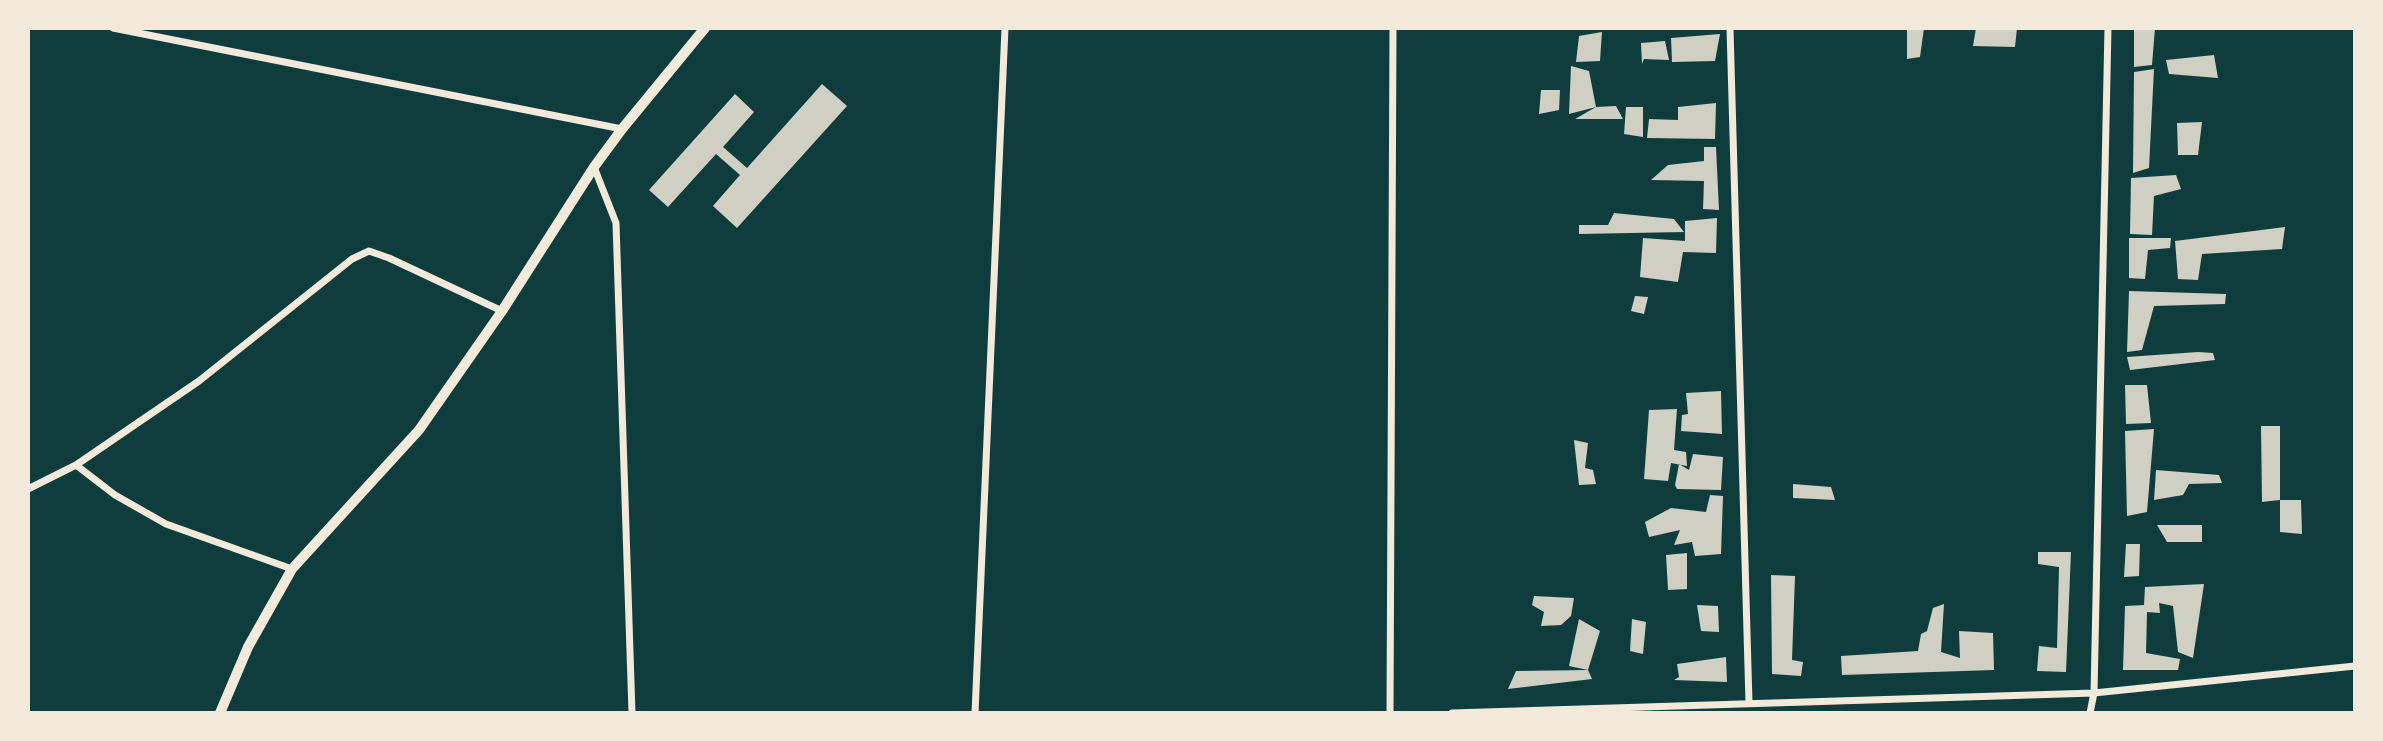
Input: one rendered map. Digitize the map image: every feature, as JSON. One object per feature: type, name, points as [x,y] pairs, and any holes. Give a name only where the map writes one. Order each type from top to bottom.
[{"type":"street","points":[[113,28],[622,129]]},
{"type":"street","points":[[220,713],[248,646],[292,569],[418,430],[502,311],[594,167],[705,28]]},
{"type":"street","points":[[975,713],[1005,28]]},
{"type":"street","points":[[1390,713],[1393,28]]},
{"type":"street","points":[[1730,28],[1749,703]]},
{"type":"street","points":[[2090,713],[2094,693],[2108,28]]},
{"type":"street","points":[[594,167],[616,223],[632,713]]},
{"type":"street","points":[[28,489],[76,465],[199,382],[352,259],[369,251],[502,311]]},
{"type":"street","points":[[76,465],[115,495],[166,524],[292,569]]},
{"type":"street","points":[[1452,713],[2094,693],[2355,666]]},
{"type":"building","points":[[1907,28],[1924,28],[1920,57],[1907,59]]},
{"type":"building","points":[[1976,28],[2017,28],[2015,47],[1973,46]]},
{"type":"building","points":[[2134,28],[2155,28],[2152,65],[2134,67]]},
{"type":"building","points":[[1602,32],[1600,61],[1576,62],[1579,36]]},
{"type":"building","points":[[1720,34],[1715,61],[1672,62],[1671,38]]},
{"type":"building","points":[[1665,41],[1669,60],[1644,59],[1642,64],[1641,43]]},
{"type":"building","points":[[2214,55],[2218,78],[2169,74],[2166,60]]},
{"type":"building","points":[[1571,66],[1589,71],[1596,107],[1569,114]]},
{"type":"building","points":[[2154,69],[2149,168],[2133,173],[2134,72]]},
{"type":"building","points":[[822,84],[847,106],[737,228],[713,206],[740,175],[716,154],[668,207],[649,190],[735,94],[754,112],[723,147],[747,168]]},
{"type":"building","points":[[1541,90],[1560,90],[1559,110],[1539,114]]},
{"type":"building","points":[[1716,103],[1715,139],[1647,138],[1649,119],[1678,120],[1678,107]]},
{"type":"building","points":[[1616,106],[1623,119],[1575,119],[1596,107]]},
{"type":"building","points":[[1626,107],[1643,107],[1643,137],[1624,134]]},
{"type":"building","points":[[2202,122],[2198,155],[2178,155],[2177,123]]},
{"type":"building","points":[[1704,147],[1716,147],[1719,210],[1703,209],[1704,181],[1651,180],[1668,165],[1704,161]]},
{"type":"building","points":[[2176,175],[2181,189],[2154,196],[2152,235],[2130,234],[2131,178]]},
{"type":"building","points":[[1614,213],[1674,219],[1684,232],[1579,234],[1579,225],[1608,225]]},
{"type":"building","points":[[1717,218],[1716,253],[1683,252],[1678,282],[1640,277],[1643,238],[1685,241],[1685,221]]},
{"type":"building","points":[[2285,227],[2282,249],[2202,254],[2198,280],[2178,279],[2175,241]]},
{"type":"building","points":[[2129,238],[2171,238],[2170,248],[2148,250],[2145,279],[2129,278]]},
{"type":"building","points":[[2129,291],[2226,294],[2225,304],[2154,306],[2142,350],[2127,352]]},
{"type":"building","points":[[1635,296],[1648,297],[1644,314],[1631,311]]},
{"type":"building","points":[[2213,353],[2215,360],[2130,370],[2127,357]]},
{"type":"building","points":[[2125,385],[2147,385],[2151,423],[2126,424]]},
{"type":"building","points":[[1721,391],[1722,434],[1681,431],[1682,415],[1688,414],[1686,393]]},
{"type":"building","points":[[1677,409],[1674,450],[1686,452],[1687,466],[1671,463],[1668,481],[1644,479],[1649,410]]},
{"type":"building","points":[[2261,426],[2280,426],[2280,500],[2262,502]]},
{"type":"building","points":[[2154,429],[2147,512],[2127,516],[2125,431]]},
{"type":"building","points":[[1574,440],[1588,443],[1585,468],[1593,470],[1596,484],[1579,485]]},
{"type":"building","points":[[1693,454],[1723,457],[1721,490],[1677,489],[1675,485],[1679,464],[1689,470]]},
{"type":"building","points":[[2156,470],[2219,475],[2222,483],[2189,484],[2183,495],[2154,500]]},
{"type":"building","points":[[1793,484],[1831,487],[1835,500],[1793,498]]},
{"type":"building","points":[[1710,495],[1723,496],[1721,554],[1695,556],[1692,542],[1674,545],[1680,530],[1649,537],[1645,522],[1671,508],[1706,512]]},
{"type":"building","points":[[2280,500],[2301,500],[2302,534],[2280,532]]},
{"type":"building","points":[[2157,525],[2202,525],[2202,542],[2167,542]]},
{"type":"building","points":[[2126,544],[2140,544],[2139,576],[2124,577]]},
{"type":"building","points":[[2038,552],[2071,552],[2066,672],[2037,671],[2039,646],[2057,648],[2059,567],[2038,564]]},
{"type":"building","points":[[1687,553],[1687,589],[1668,590],[1666,555]]},
{"type":"building","points":[[1771,575],[1795,576],[1792,660],[1803,662],[1801,676],[1772,674]]},
{"type":"building","points":[[2204,584],[2193,658],[2178,652],[2173,606],[2159,603],[2160,613],[2147,612],[2146,653],[2180,659],[2178,670],[2123,670],[2125,606],[2144,605],[2145,587]]},
{"type":"building","points":[[1534,596],[1574,598],[1571,616],[1561,625],[1541,626],[1544,612],[1532,605]]},
{"type":"building","points":[[1944,604],[1941,652],[1960,658],[1959,631],[1993,633],[1994,670],[1842,675],[1841,656],[1918,651],[1921,634],[1927,631],[1933,608]]},
{"type":"building","points":[[1697,605],[1718,606],[1719,632],[1701,631]]},
{"type":"building","points":[[1579,619],[1600,631],[1588,670],[1569,666]]},
{"type":"building","points":[[1632,619],[1646,622],[1643,654],[1630,651]]},
{"type":"building","points":[[1726,657],[1727,682],[1674,680],[1679,677],[1677,664]]},
{"type":"building","points":[[1588,670],[1592,679],[1508,689],[1516,671]]}]
